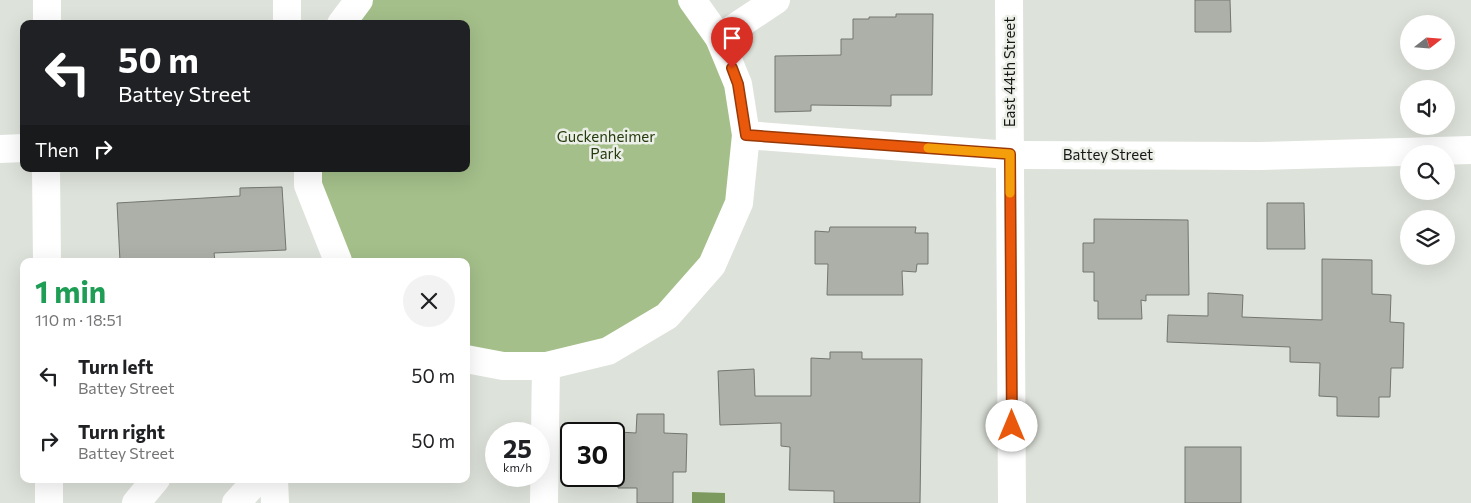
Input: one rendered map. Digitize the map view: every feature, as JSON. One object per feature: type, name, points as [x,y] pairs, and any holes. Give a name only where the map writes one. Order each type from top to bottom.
[{"type":"street","points":[[47,0],[47,20]]},
{"type":"street","points":[[287,0],[287,20]]},
{"type":"street","points":[[344,20],[360,0]]},
{"type":"street","points":[[470,360],[503,366],[546,366],[608,351],[667,316],[712,265],[739,202],[746,135],[738,84],[719,38],[692,0]]},
{"type":"street","points":[[719,38],[776,0]]},
{"type":"street","name":"East 44th Street","points":[[1009,0],[1012,503]]},
{"type":"street","name":"Battey Street","points":[[746,135],[1010,154],[1259,156],[1471,150]]},
{"type":"street","points":[[0,148],[20,148]]},
{"type":"street","points":[[46,172],[47,258]]},
{"type":"street","points":[[308,172],[308,185],[337,258]]},
{"type":"street","points":[[544,503],[546,366]]},
{"type":"street","points":[[49,483],[50,503]]},
{"type":"street","points":[[136,503],[153,483]]},
{"type":"street","points":[[236,503],[254,483]]},
{"type":"street","points":[[274,483],[275,503]]},
{"type":"green space","name":"Guckenheimer Park","points":[[359,0],[692,0],[746,135],[712,265],[608,351],[470,359],[470,258],[337,258],[309,172],[470,172],[470,20],[344,20]]},
{"type":"shaded area","points":[[692,492],[725,493],[725,503],[692,503]]},
{"type":"building","points":[[1195,0],[1230,0],[1231,32],[1195,32]]},
{"type":"building","points":[[896,14],[933,14],[932,95],[891,95],[891,106],[811,105],[811,111],[775,112],[775,56],[841,55],[841,39],[853,39],[853,19],[896,17]]},
{"type":"building","points":[[282,187],[286,250],[214,253],[215,258],[120,258],[117,203],[240,196],[240,188]]},
{"type":"building","points":[[1267,203],[1304,203],[1305,249],[1267,249]]},
{"type":"building","points":[[1094,219],[1188,220],[1189,295],[1146,295],[1146,301],[1141,300],[1142,319],[1098,319],[1098,301],[1094,301],[1094,272],[1083,272],[1083,243],[1094,243]]},
{"type":"building","points":[[830,227],[916,227],[915,233],[928,233],[928,264],[917,264],[916,272],[902,271],[903,295],[827,295],[828,264],[815,264],[815,231],[829,232]]},
{"type":"building","points":[[1322,259],[1372,260],[1372,294],[1391,295],[1390,322],[1404,323],[1403,368],[1391,368],[1390,397],[1379,397],[1379,417],[1337,416],[1337,397],[1319,396],[1320,363],[1290,362],[1290,347],[1167,342],[1168,315],[1208,316],[1208,293],[1243,295],[1242,317],[1322,320]]},
{"type":"building","points":[[830,352],[862,352],[862,359],[922,359],[920,503],[834,503],[834,491],[789,490],[790,447],[781,446],[781,423],[720,425],[718,371],[754,369],[755,396],[811,396],[811,358],[830,359]]},
{"type":"building","points":[[637,414],[664,414],[664,433],[687,434],[686,472],[673,472],[673,503],[637,503],[637,488],[618,488],[625,487],[625,432],[636,433]]},
{"type":"building","points":[[1185,447],[1241,447],[1241,503],[1185,503]]},
{"type":"slow traffic","points":[[928,148],[1010,154],[1010,193]]},
{"type":"route","points":[[732,68],[738,84],[746,135],[1010,154],[1012,426]]}]
